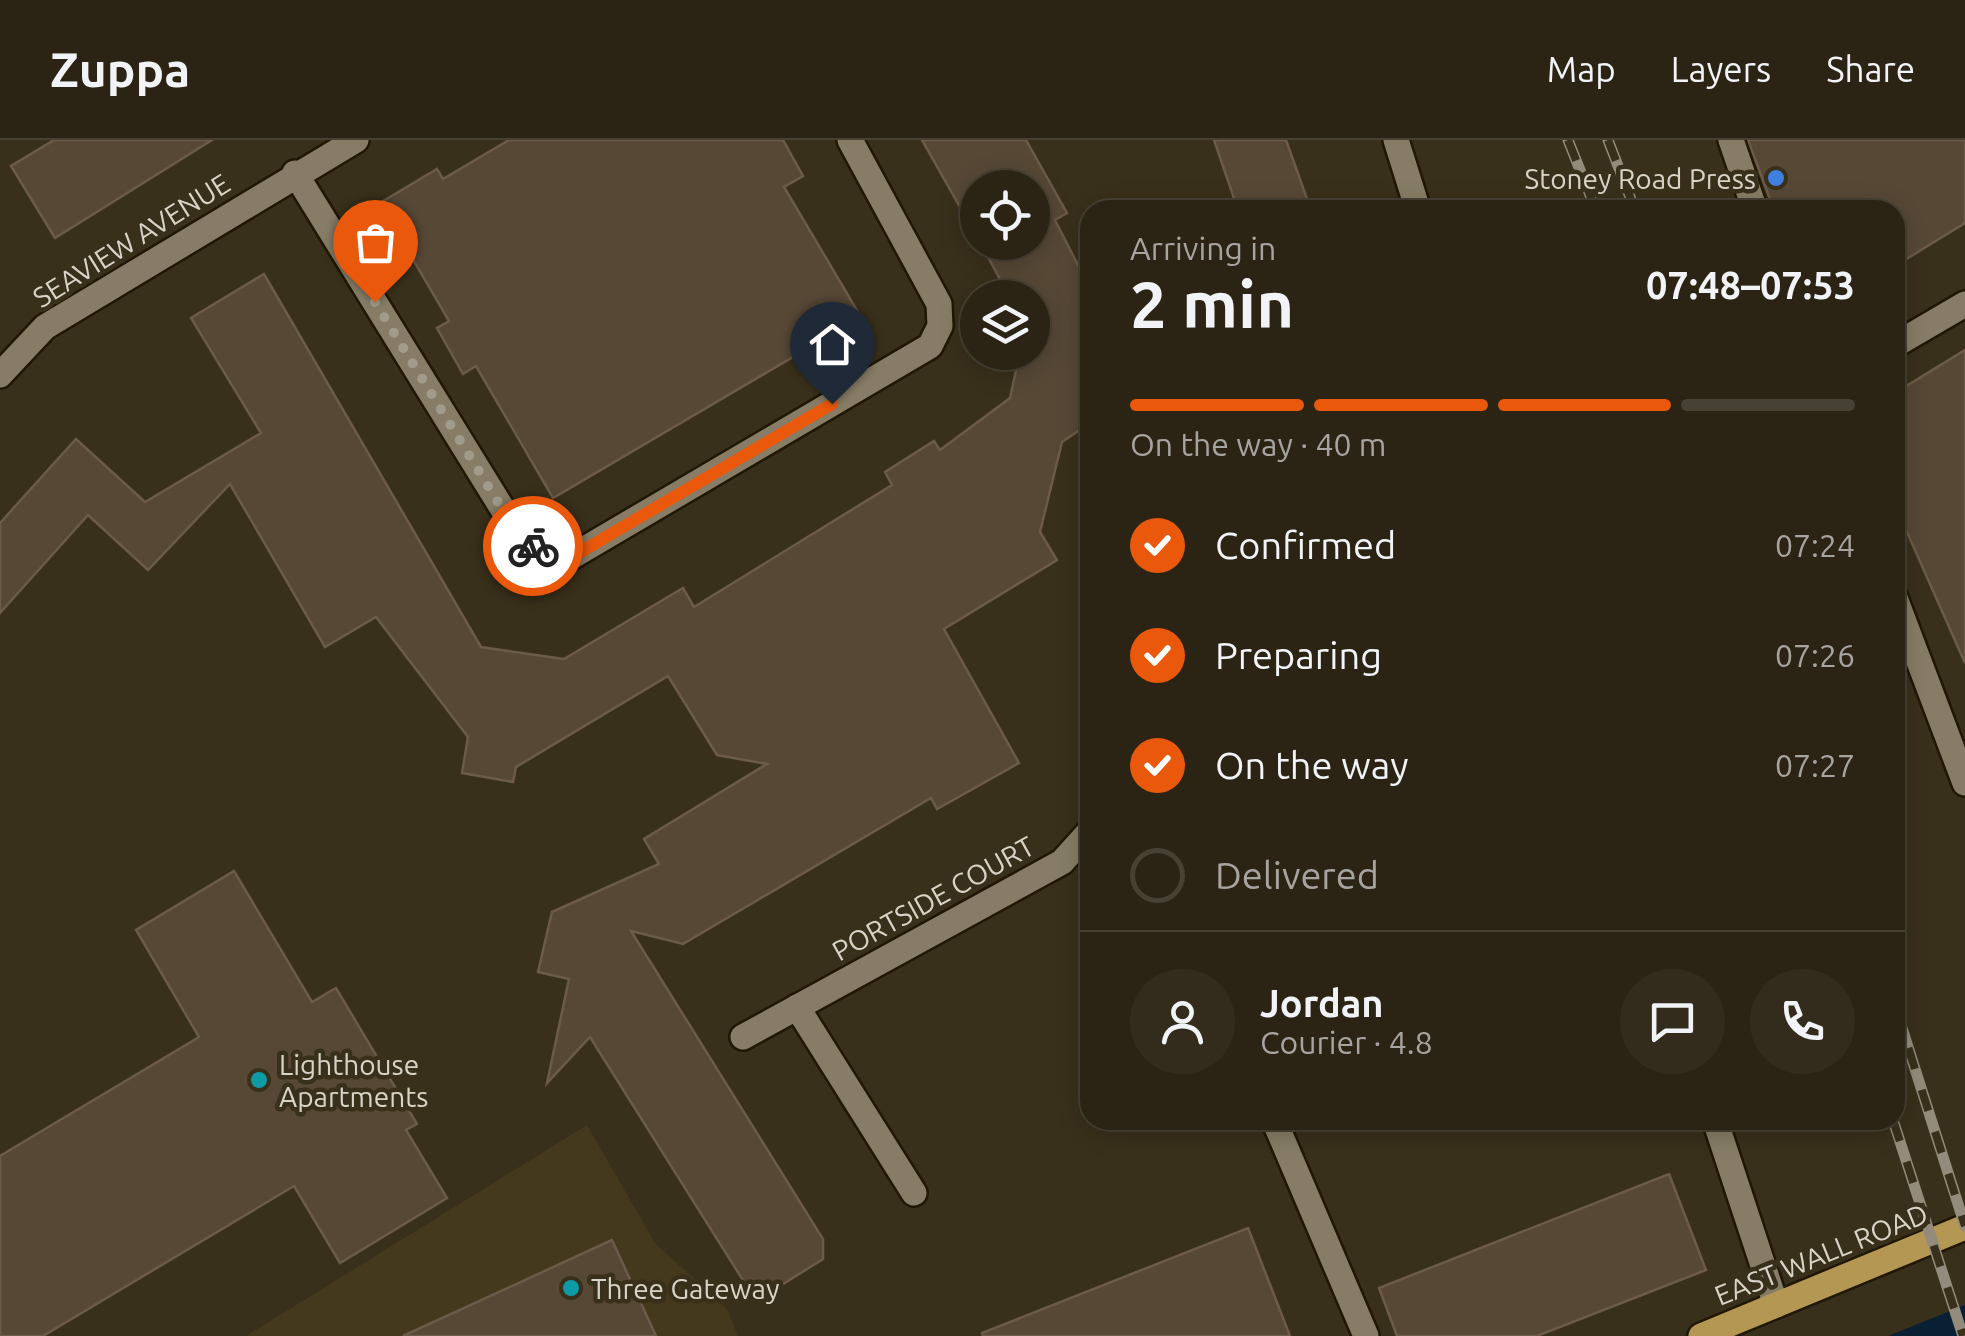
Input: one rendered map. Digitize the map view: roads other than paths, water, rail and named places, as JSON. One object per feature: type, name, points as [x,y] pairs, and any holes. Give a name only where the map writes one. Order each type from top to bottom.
[{"type":"main road","name":"EAST WALL ROAD","points":[[1701,1336],[1965,1228]]},
{"type":"street","name":"SEAVIEW AVENUE","points":[[0,375],[45,327],[356,140]]},
{"type":"street","points":[[296,173],[515,530],[528,544],[552,556],[572,557],[930,346],[940,326],[939,304],[850,140]]},
{"type":"street","points":[[1396,140],[1415,200]]},
{"type":"street","points":[[1731,140],[1752,200]]},
{"type":"street","points":[[1905,339],[1965,304]]},
{"type":"street","points":[[1905,625],[1965,784]]},
{"type":"street","name":"PORTSIDE COURT","points":[[743,1037],[1062,862],[1080,842]]},
{"type":"street","points":[[797,1007],[914,1193]]},
{"type":"street","points":[[1278,1130],[1366,1336]]},
{"type":"street","points":[[1717,1130],[1776,1305]]},
{"type":"water","points":[[1965,1305],[1965,1336],[1888,1336]]},
{"type":"railway","points":[[1568,140],[1592,200]]},
{"type":"railway","points":[[1608,140],[1631,200]]},
{"type":"railway","points":[[1905,1037],[1965,1226]]},
{"type":"railway","points":[[1896,1130],[1963,1336]]},
{"type":"place","name":"Stoney Road Press","points":[[1776,178]]},
{"type":"place","name":"Lighthouse Apartments","points":[[259,1080]]},
{"type":"place","name":"Three Gateway","points":[[571,1288]]}]
